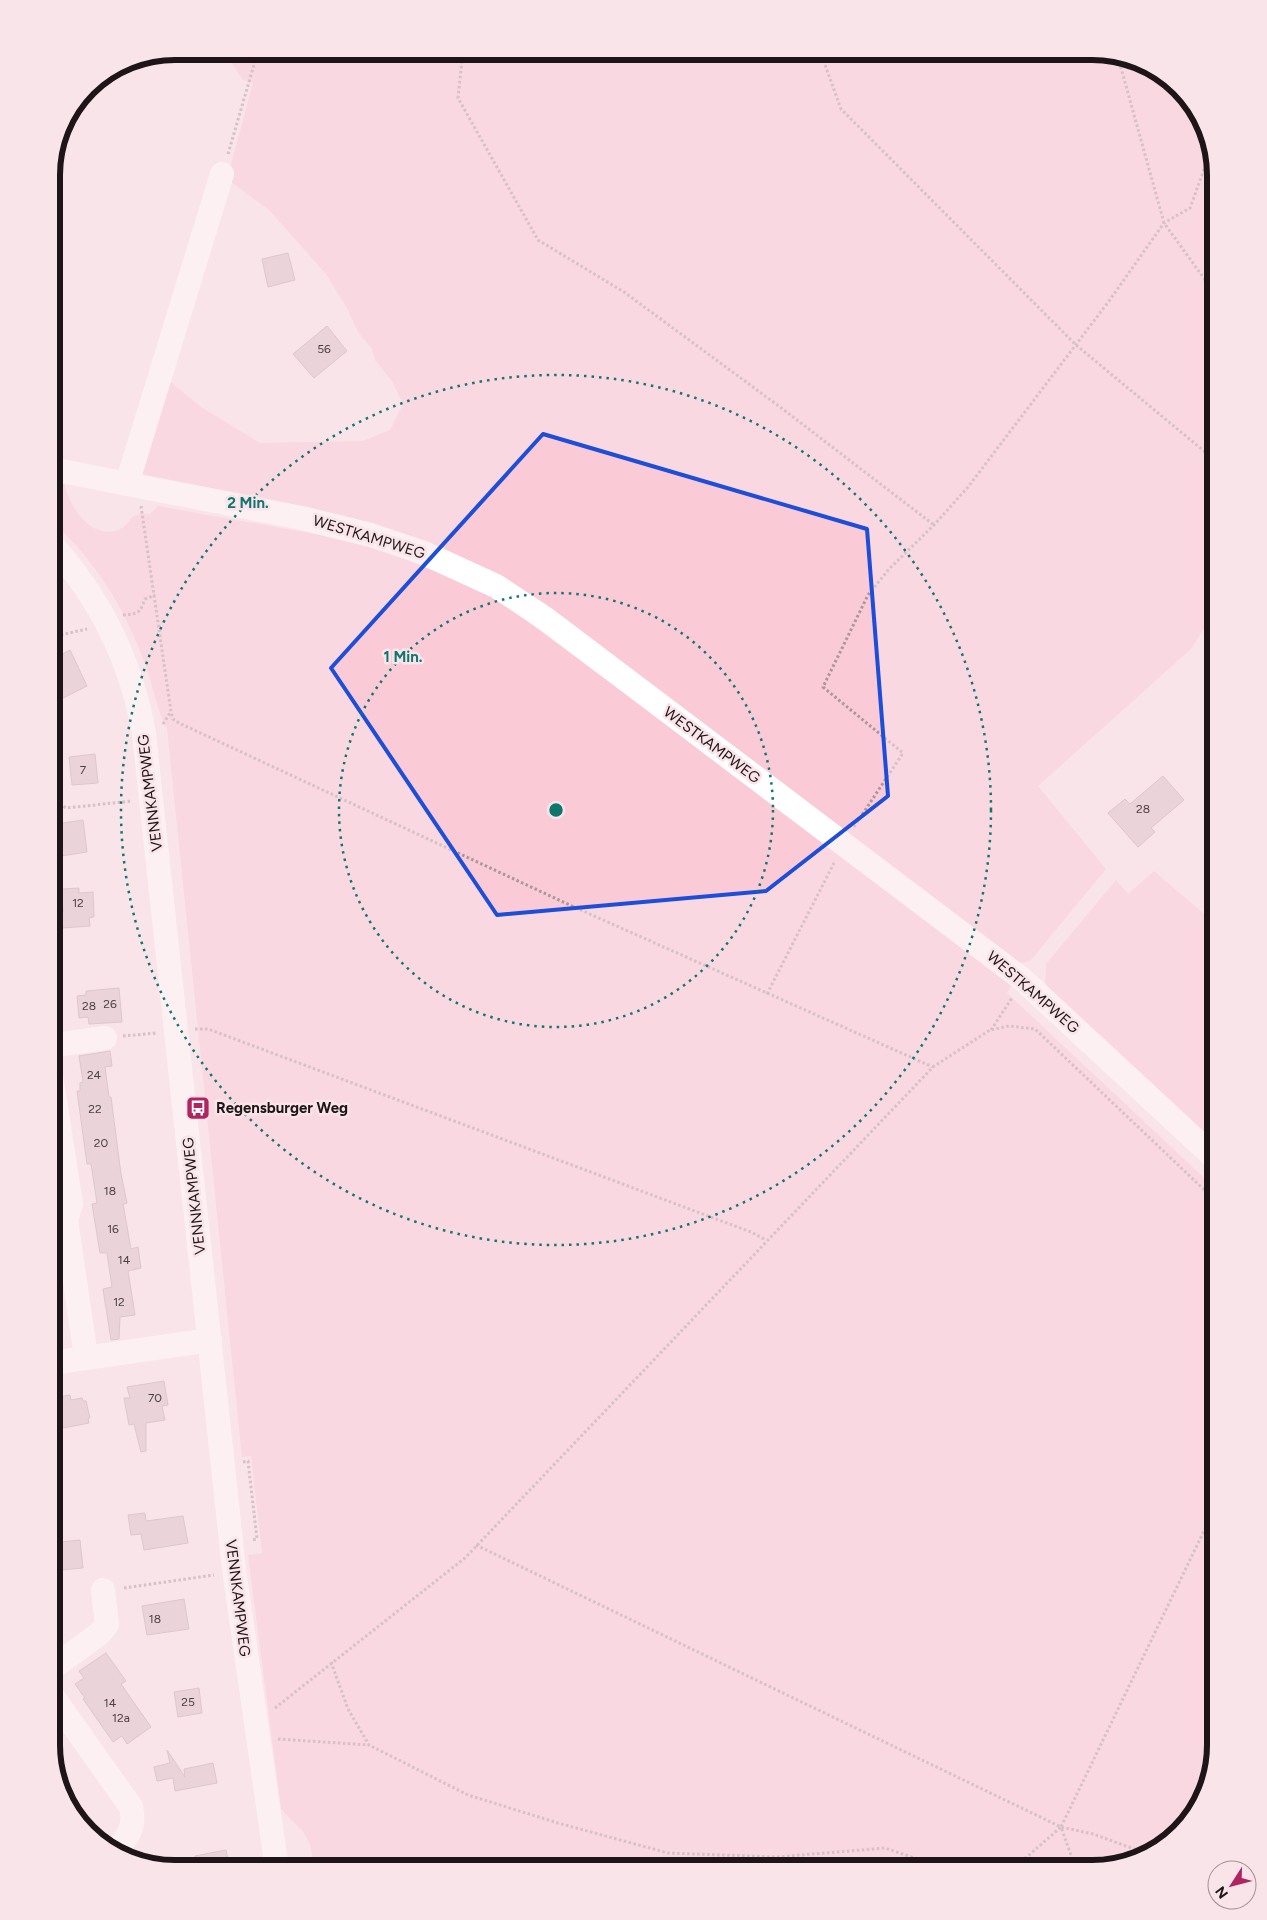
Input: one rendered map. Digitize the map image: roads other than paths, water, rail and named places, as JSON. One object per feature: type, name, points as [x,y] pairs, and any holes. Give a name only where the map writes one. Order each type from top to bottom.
[{"type":"street","points":[[133,485],[222,174]]},
{"type":"street","name":"WESTKAMPWEG","points":[[60,471],[302,518],[371,535],[424,553],[496,586],[546,619],[1022,979],[1207,1151]]},
{"type":"street","name":"VENNKAMPWEG","points":[[60,554],[80,580],[106,622],[124,661],[138,700],[149,774],[166,1032],[210,1340],[232,1560],[275,1860]]},
{"type":"street","points":[[60,1044],[105,1038]]},
{"type":"street","points":[[60,1133],[71,1204],[60,1219]]},
{"type":"street","points":[[60,1232],[86,1357]]},
{"type":"street","points":[[60,1361],[210,1340]]},
{"type":"street","points":[[60,1662],[99,1634],[107,1625],[103,1590]]},
{"type":"street","points":[[60,1707],[131,1807],[133,1817],[129,1834],[119,1846]]},
{"type":"place","name":"Regensburger Weg","points":[[198,1108]]}]
